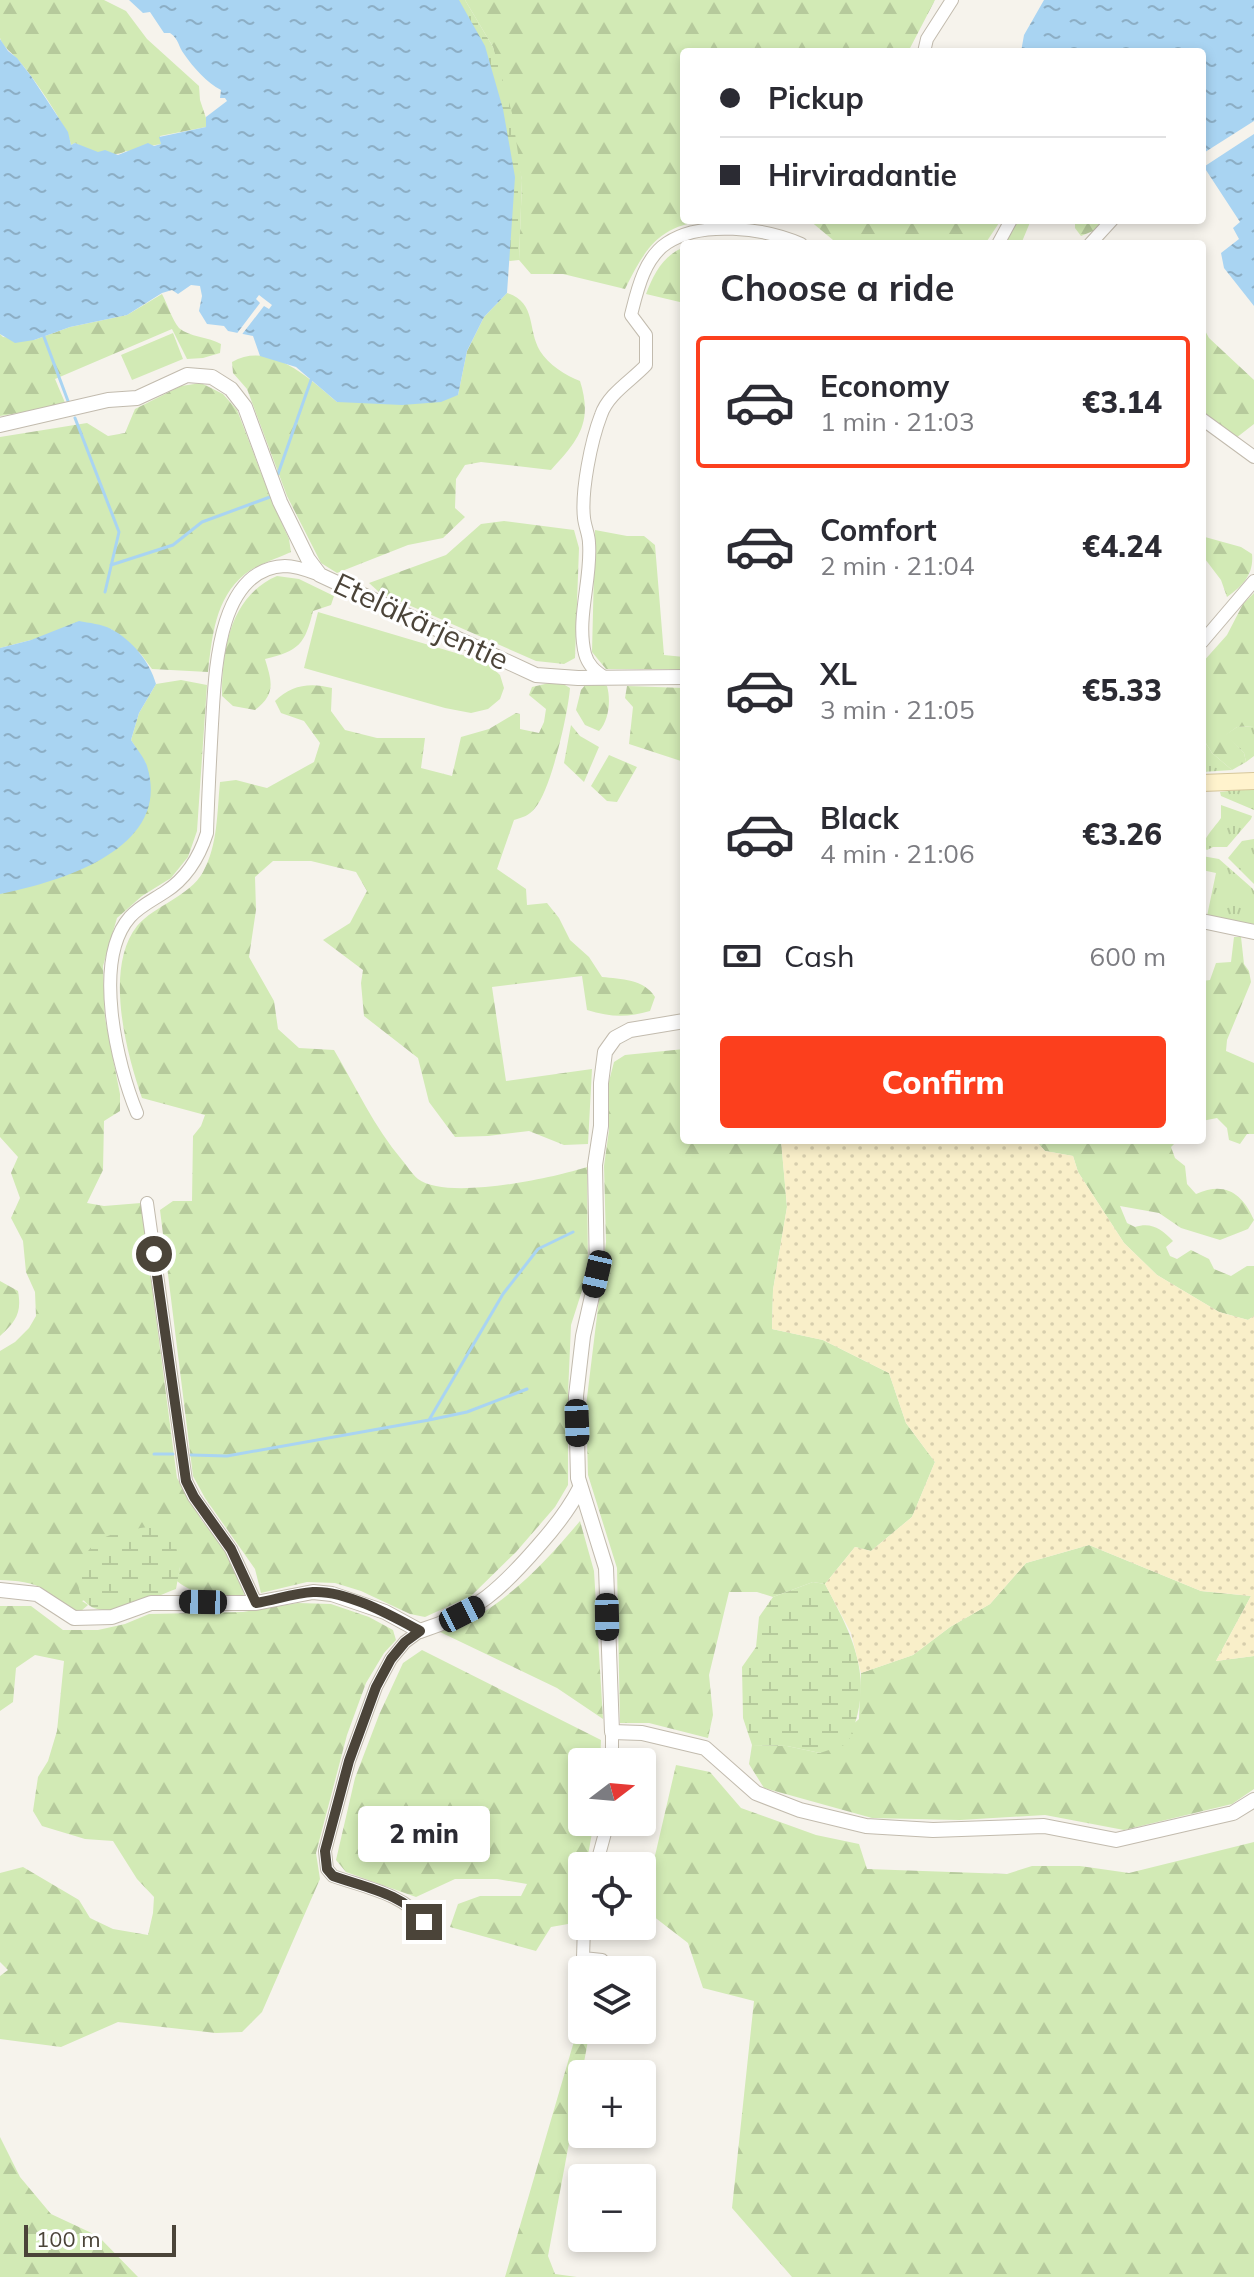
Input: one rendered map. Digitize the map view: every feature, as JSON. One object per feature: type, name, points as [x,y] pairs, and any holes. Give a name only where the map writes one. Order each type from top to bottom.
[{"type":"main road","points":[[1206,783],[1254,781]]},
{"type":"street","points":[[925,48],[927,39],[952,0]]},
{"type":"street","points":[[1094,240],[1108,224]]},
{"type":"street","points":[[604,677],[592,668],[585,656],[589,543],[584,517],[586,488],[602,411],[646,365],[646,335],[631,315],[645,271],[666,243],[705,229],[739,229],[784,240]]},
{"type":"street","name":"Eteläkärjentie","points":[[0,425],[108,400],[137,398],[187,375],[212,377],[231,389],[245,407],[280,502],[308,559],[320,575],[536,675],[680,677]]},
{"type":"street","points":[[1206,422],[1254,457]]},
{"type":"street","points":[[137,1113],[130,1098],[117,1046],[111,993],[112,964],[121,930],[145,903],[180,881],[200,854],[207,833],[216,656],[225,622],[243,589],[268,570],[284,566],[320,575]]},
{"type":"street","points":[[1206,637],[1254,581]]},
{"type":"street","points":[[1206,922],[1254,932]]},
{"type":"street","points":[[612,1748],[606,1568],[580,1488],[576,1396],[583,1336],[597,1274],[595,1165],[601,1126],[601,1083],[605,1052],[615,1038],[630,1030],[680,1022]]},
{"type":"street","points":[[147,1203],[186,1481],[231,1549],[256,1603]]},
{"type":"street","points":[[424,1922],[413,1908],[402,1901],[333,1876],[327,1869],[325,1851],[349,1761],[376,1687],[391,1659],[405,1642],[420,1631],[444,1624],[481,1604],[510,1580],[566,1514],[580,1488]]},
{"type":"street","points":[[0,1590],[37,1594],[74,1618],[112,1617],[151,1603],[256,1603],[313,1592],[332,1594],[385,1612],[420,1631]]},
{"type":"street","points":[[612,1732],[642,1733],[705,1748],[756,1793],[800,1810],[866,1826],[933,1830],[1044,1826],[1116,1840],[1233,1813],[1254,1800]]},
{"type":"green space","points":[[0,0],[104,0],[126,11],[147,39],[199,86],[208,124],[206,127],[160,136],[161,144],[131,152],[107,154],[75,143],[71,145],[64,127],[41,90],[1,42]]},
{"type":"green space","points":[[447,0],[465,0],[493,47],[512,113],[522,180],[519,260],[510,261],[502,257]]},
{"type":"green space","points":[[465,0],[935,0],[910,48],[680,48],[680,224],[688,224],[657,240],[641,260],[625,289],[563,274],[531,274],[519,260],[522,180],[493,47]]},
{"type":"green space","points":[[814,224],[998,224],[988,240],[833,240]]},
{"type":"green space","points":[[1014,224],[1029,224],[1023,240],[1006,240]]},
{"type":"green space","points":[[1075,224],[1099,224],[1081,236]]},
{"type":"green space","points":[[680,249],[680,302],[646,294],[660,266]]},
{"type":"green space","points":[[507,293],[516,297],[527,310],[543,356],[580,381],[585,408],[576,439],[551,470],[481,462],[465,465],[456,479],[455,508],[465,517],[443,538],[408,545],[337,573],[321,563],[287,496],[247,389],[233,373],[232,362],[246,356],[275,359],[302,373],[337,402],[458,395],[467,351],[484,317]]},
{"type":"green space","points":[[162,294],[179,328],[221,344],[220,353],[187,359],[172,329],[55,379],[66,405],[0,416],[0,334],[3,337],[34,340],[70,327],[127,315]]},
{"type":"green space","points":[[1206,332],[1254,380],[1254,424],[1236,438],[1206,415]]},
{"type":"green space","points":[[173,333],[183,359],[132,380],[121,355]]},
{"type":"green space","points":[[201,383],[223,394],[237,410],[289,539],[291,552],[250,570],[227,595],[217,619],[208,672],[152,669],[140,653],[111,629],[31,640],[0,648],[0,437],[87,423],[108,436],[125,433],[135,409],[181,386]]},
{"type":"green space","points":[[504,521],[574,530],[579,548],[575,658],[564,664],[536,661],[379,592],[369,583],[446,555],[481,524]]},
{"type":"green space","points":[[595,530],[644,536],[655,545],[664,655],[680,657],[680,669],[606,669],[592,652]]},
{"type":"green space","points":[[1206,537],[1241,547],[1252,554],[1246,579],[1227,597],[1221,580],[1206,560]]},
{"type":"green space","points":[[277,576],[299,579],[334,596],[331,605],[313,611],[303,639],[293,649],[265,659],[270,687],[262,704],[255,710],[233,706],[222,696],[224,661],[232,626],[249,597]]},
{"type":"green space","points":[[1254,593],[1254,726],[1237,727],[1226,735],[1244,753],[1246,762],[1232,770],[1212,753],[1206,743],[1206,659],[1227,635],[1243,604]]},
{"type":"green space","points":[[318,612],[486,662],[500,675],[504,688],[500,699],[488,709],[471,713],[304,668]]},
{"type":"green space","points":[[181,680],[207,685],[197,831],[188,857],[171,878],[142,896],[117,918],[103,966],[105,1018],[120,1094],[120,1111],[104,1121],[103,1170],[87,1203],[104,1206],[141,1203],[177,1478],[202,1521],[225,1549],[244,1595],[215,1595],[191,1590],[177,1581],[180,1567],[82,1601],[88,1605],[81,1611],[66,1606],[36,1585],[0,1580],[0,1351],[15,1342],[36,1316],[35,1292],[26,1272],[23,1241],[11,1218],[20,1198],[11,1173],[18,1157],[0,1137],[0,894],[146,764],[131,740],[139,713],[156,684]]},
{"type":"green space","points":[[558,681],[570,688],[553,769],[535,808],[528,815],[514,820],[497,869],[526,889],[527,905],[547,903],[570,940],[589,957],[602,977],[638,983],[655,997],[650,1011],[618,1016],[587,1010],[582,976],[492,987],[506,1081],[592,1069],[588,1144],[564,1145],[529,1131],[455,1137],[429,1102],[418,1058],[364,1016],[363,970],[323,940],[350,923],[367,891],[356,872],[311,861],[273,861],[255,877],[256,910],[249,957],[274,1001],[278,1029],[299,1048],[334,1050],[383,1134],[418,1179],[432,1185],[475,1188],[550,1177],[587,1167],[588,1272],[571,1325],[568,1485],[555,1507],[516,1552],[471,1596],[425,1617],[410,1614],[361,1591],[335,1583],[307,1582],[261,1593],[255,1569],[193,1476],[160,1210],[173,1201],[192,1201],[193,1136],[205,1115],[142,1098],[121,1010],[122,964],[127,944],[144,919],[189,888],[203,872],[214,840],[220,782],[236,780],[267,788],[314,762],[320,743],[304,721],[281,713],[275,701],[288,691],[309,685],[332,688],[331,711],[345,730],[377,738],[425,738],[421,768],[452,776],[461,737],[489,729],[516,713],[520,714],[520,729],[539,733],[546,709],[529,695],[532,687]]},
{"type":"green space","points":[[586,684],[607,686],[609,698],[607,716],[599,731],[585,725],[576,710],[581,690]]},
{"type":"green space","points":[[627,686],[680,688],[680,761],[629,744],[633,707],[625,698]]},
{"type":"green space","points":[[571,725],[580,736],[599,747],[584,782],[564,763]]},
{"type":"green space","points":[[1254,726],[1254,756],[1246,762],[1244,753],[1225,735],[1237,727]]},
{"type":"green space","points":[[1206,743],[1212,753],[1232,770],[1206,772]]},
{"type":"green space","points":[[609,755],[637,767],[617,802],[607,801],[591,786]]},
{"type":"green space","points":[[1254,788],[1254,810],[1221,796],[1220,792]]},
{"type":"green space","points":[[1221,805],[1252,816],[1227,847],[1207,850],[1206,839],[1221,818]]},
{"type":"green space","points":[[1254,839],[1254,884],[1228,858],[1242,841]]},
{"type":"green space","points":[[1206,857],[1219,859],[1252,888],[1254,928],[1207,916],[1216,873],[1206,871]]},
{"type":"green space","points":[[1234,937],[1241,937],[1244,964],[1251,982],[1227,1040],[1226,1051],[1254,1063],[1254,1134],[1247,1134],[1240,1144],[1229,1140],[1227,1128],[1217,1118],[1206,1120],[1206,980],[1210,980],[1216,963],[1231,962]]},
{"type":"green space","points":[[680,1049],[680,1144],[781,1144],[787,1207],[773,1290],[772,1329],[823,1340],[889,1373],[906,1423],[935,1462],[912,1517],[871,1551],[855,1547],[825,1584],[813,1582],[773,1597],[757,1592],[729,1592],[709,1675],[713,1715],[708,1738],[649,1723],[620,1723],[617,1568],[588,1475],[586,1406],[606,1242],[604,1166],[609,1130],[608,1085],[614,1062],[625,1055]]},
{"type":"green space","points":[[1039,1144],[1174,1144],[1171,1147],[1175,1158],[1185,1166],[1187,1184],[1196,1194],[1216,1189],[1231,1192],[1244,1203],[1254,1220],[1248,1229],[1220,1240],[1181,1228],[1159,1213],[1120,1206],[1127,1223],[1160,1230],[1173,1241],[1166,1247],[1170,1256],[1177,1259],[1191,1250],[1209,1259],[1214,1269],[1231,1276],[1247,1266],[1254,1266],[1254,1316],[1248,1320],[1219,1312],[1157,1275],[1124,1243],[1078,1172],[1073,1156],[1045,1151]]},
{"type":"green space","points":[[0,1281],[18,1291],[19,1305],[14,1321],[0,1336]]},
{"type":"green space","points":[[580,1521],[594,1571],[603,1719],[557,1688],[440,1632],[480,1614],[517,1587]]},
{"type":"green space","points":[[156,1526],[173,1531],[180,1567],[176,1589],[112,1610],[92,1607],[84,1601],[78,1582],[79,1571],[89,1550],[110,1535]]},
{"type":"green space","points":[[1089,1545],[1201,1591],[1251,1596],[1216,1661],[1254,1656],[1254,1789],[1232,1804],[1124,1830],[1045,1815],[960,1820],[872,1818],[764,1788],[749,1764],[752,1745],[787,1746],[820,1753],[859,1719],[861,1673],[913,1655],[950,1627],[990,1604],[1026,1563]]},
{"type":"green space","points":[[813,1582],[825,1584],[853,1643],[861,1681],[856,1721],[847,1744],[820,1753],[787,1746],[752,1745],[743,1718],[742,1667],[756,1647],[759,1617],[773,1597]]},
{"type":"green space","points":[[298,1603],[331,1604],[369,1617],[393,1630],[396,1640],[384,1653],[366,1683],[347,1735],[316,1853],[320,1879],[262,2012],[242,2032],[216,2033],[118,2022],[61,2047],[0,2039],[0,1976],[8,1970],[0,1962],[0,1873],[23,1867],[79,1900],[90,1918],[113,1929],[148,1935],[154,1897],[137,1879],[113,1841],[85,1839],[42,1826],[33,1811],[38,1777],[48,1761],[57,1731],[64,1661],[35,1655],[16,1668],[13,1702],[0,1711],[0,1606],[31,1606],[63,1630],[98,1630],[149,1614],[243,1612]]},
{"type":"green space","points":[[422,1650],[601,1740],[601,1748],[568,1748],[568,1836],[591,1836],[589,1852],[568,1852],[568,1924],[551,1927],[536,1951],[450,1927],[458,1904],[480,1896],[521,1896],[527,1884],[497,1879],[455,1879],[416,1897],[346,1872],[336,1860],[355,1778],[403,1663]]},
{"type":"green space","points":[[676,1765],[710,1772],[741,1808],[816,1835],[859,1844],[867,1869],[1007,1874],[1032,1866],[1080,1866],[1129,1873],[1254,1842],[1254,2277],[792,2277],[732,2208],[754,2001],[703,1988],[688,1943],[656,1918],[656,1852]]},
{"type":"green space","points":[[573,2044],[587,2044],[584,2060],[569,2060]]},
{"type":"green space","points":[[568,2062],[568,2148],[548,2256],[555,2274],[577,2277],[505,2277]]},
{"type":"green space","points":[[0,2137],[20,2177],[51,2214],[98,2236],[138,2277],[0,2277]]},
{"type":"sand","points":[[781,1144],[1039,1144],[1045,1151],[1073,1156],[1078,1172],[1124,1243],[1157,1275],[1219,1312],[1248,1320],[1254,1316],[1254,1656],[1216,1661],[1251,1596],[1201,1591],[1089,1545],[1026,1563],[990,1604],[950,1627],[913,1655],[861,1673],[851,1633],[825,1584],[855,1547],[871,1551],[912,1517],[935,1462],[906,1423],[889,1373],[823,1340],[772,1329],[773,1290],[787,1207]]},
{"type":"water","points":[[129,0],[459,0],[485,46],[503,109],[515,177],[507,293],[484,317],[467,351],[458,395],[441,402],[402,405],[337,402],[296,367],[260,356],[253,336],[207,324],[199,311],[200,286],[191,285],[178,294],[172,290],[162,293],[127,315],[70,327],[34,340],[15,343],[0,334],[0,39],[31,76],[68,132],[71,145],[75,143],[98,152],[105,150],[118,155],[148,143],[154,146],[161,144],[159,137],[206,127],[206,117],[227,101],[220,98],[221,90],[192,64],[173,35],[164,33],[150,12],[143,13]]},
{"type":"water","points":[[1044,0],[1254,0],[1254,306],[1224,268],[1221,253],[1239,239],[1233,228],[1240,222],[1206,170],[1206,48],[1022,48],[1024,35]]},
{"type":"water","points":[[79,621],[104,626],[126,639],[139,652],[153,676],[156,684],[139,713],[131,740],[147,766],[151,795],[143,819],[128,840],[106,857],[52,881],[0,894],[0,648],[31,640]]},
{"type":"pier","points":[[1254,121],[1254,134],[1206,165],[1206,151]]},
{"type":"pier","points":[[259,295],[272,305],[269,309],[264,306],[240,337],[235,336],[260,303],[256,299]]},
{"type":"waterway","points":[[44,337],[68,401]]},
{"type":"waterway","points":[[278,474],[311,380]]},
{"type":"waterway","points":[[75,418],[119,532],[105,592]]},
{"type":"waterway","points":[[111,565],[173,545],[202,522],[270,497]]},
{"type":"waterway","points":[[429,1420],[503,1294],[538,1249],[573,1232]]},
{"type":"waterway","points":[[191,1455],[227,1456],[429,1420],[467,1412],[527,1389]]},
{"type":"waterway","points":[[154,1454],[173,1454]]},
{"type":"route","points":[[154,1254],[186,1481],[231,1549],[256,1603],[313,1592],[332,1594],[385,1612],[420,1631],[405,1642],[391,1659],[376,1687],[349,1761],[325,1851],[327,1869],[333,1876],[402,1901],[413,1908],[424,1922]]}]
